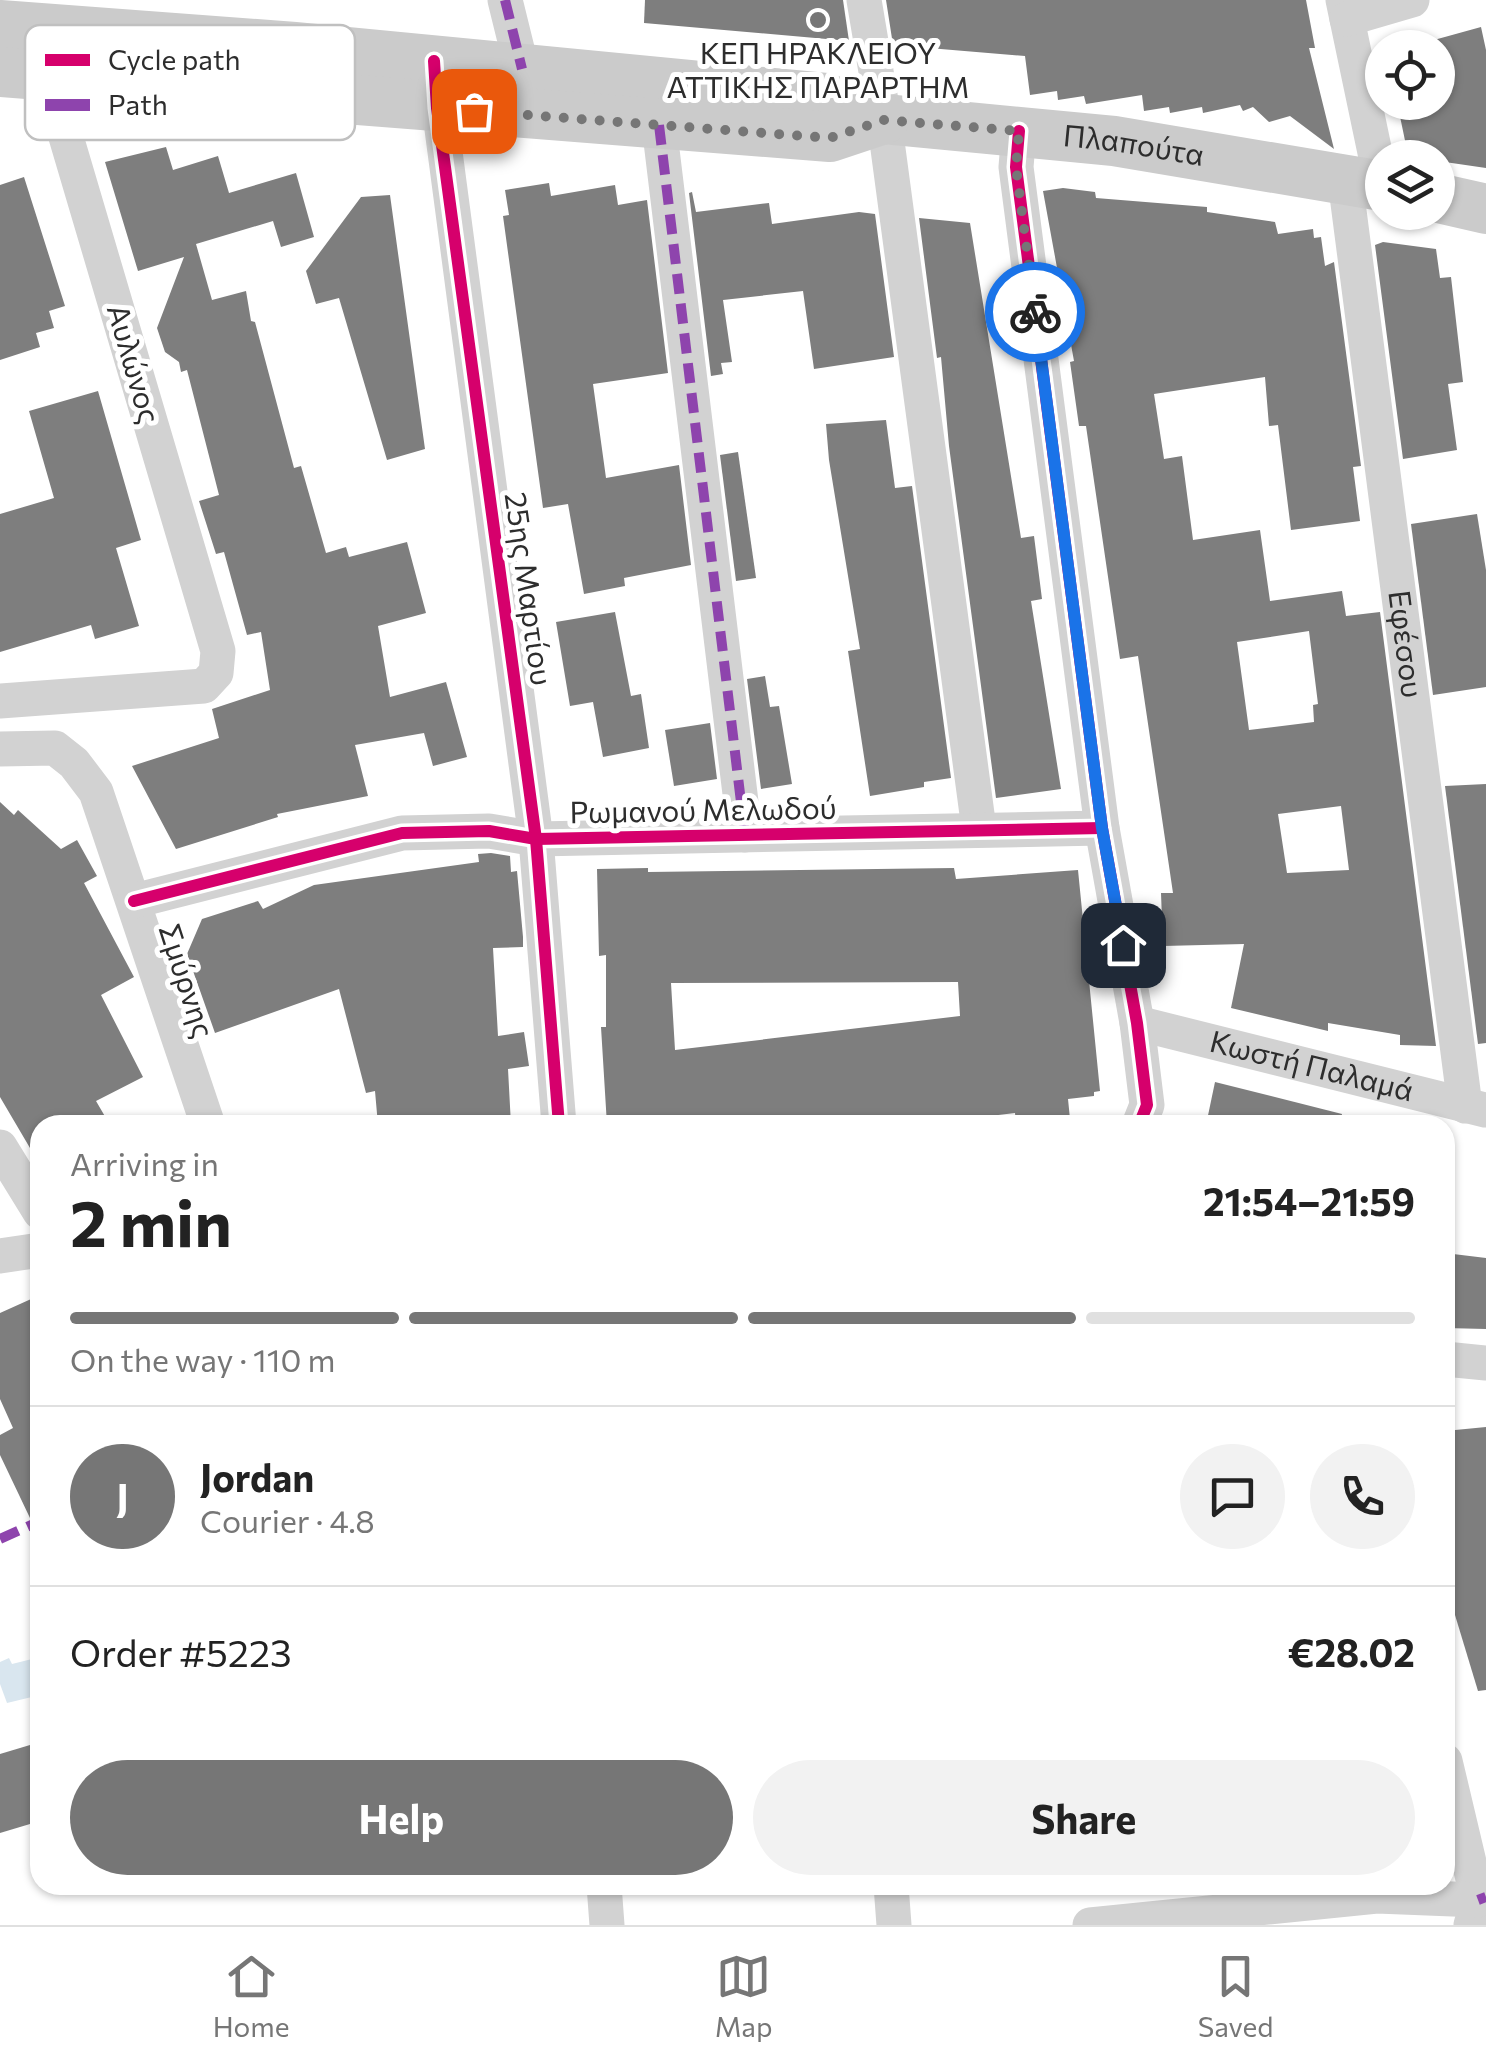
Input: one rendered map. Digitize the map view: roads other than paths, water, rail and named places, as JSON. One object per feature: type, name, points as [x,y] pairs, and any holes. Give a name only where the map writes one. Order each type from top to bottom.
[{"type":"main road","name":"Πλαπούτα","points":[[0,25],[25,31]]},
{"type":"main road","name":"Πλαπούτα","points":[[436,84],[522,69],[826,98],[884,120],[1114,141],[1365,183]]},
{"type":"main road","name":"Πλαπούτα","points":[[355,77],[436,84],[659,125],[830,138],[884,120]]},
{"type":"main road","points":[[1455,202],[1486,209]]},
{"type":"street","points":[[505,0],[522,69]]},
{"type":"street","points":[[864,0],[884,120],[979,828]]},
{"type":"street","points":[[1345,10],[1412,0]]},
{"type":"street","name":"Εφέσου","points":[[1345,10],[1365,149]]},
{"type":"street","name":"25ης Μαρτίου","points":[[436,84],[536,839],[558,1115]]},
{"type":"street","points":[[659,125],[745,835]]},
{"type":"street","points":[[1019,131],[1016,167],[1102,828],[1147,1105],[1143,1115]]},
{"type":"street","name":"Αυλώνος","points":[[43,698],[204,686],[216,673],[218,651],[46,140]]},
{"type":"street","name":"Εφέσου","points":[[1375,230],[1475,1108]]},
{"type":"street","points":[[0,701],[43,698],[55,748],[0,749]]},
{"type":"street","name":"Σμύρνης","points":[[55,748],[74,763],[96,792],[205,1115]]},
{"type":"street","name":"Ρωμανού Μελωδού","points":[[134,901],[402,833],[488,830],[536,839],[1102,828]]},
{"type":"street","name":"Κωστή Παλαμά","points":[[1136,1023],[1475,1108]]},
{"type":"street","points":[[0,1147],[30,1196]]},
{"type":"street","points":[[0,1256],[30,1252]]},
{"type":"street","points":[[1455,1359],[1486,1363]]},
{"type":"street","points":[[1090,1925],[1193,1908],[1377,1896],[1478,1911],[1455,1806]]},
{"type":"street","points":[[605,1895],[607,1925]]},
{"type":"street","points":[[892,1895],[894,1925]]},
{"type":"place","name":"ΚΕΠ ΗΡΑΚΛΕΙΟΥ ΑΤΤΙΚΗΣ ΠΑΡΑΡΤΗΜ","points":[[818,20]]}]
